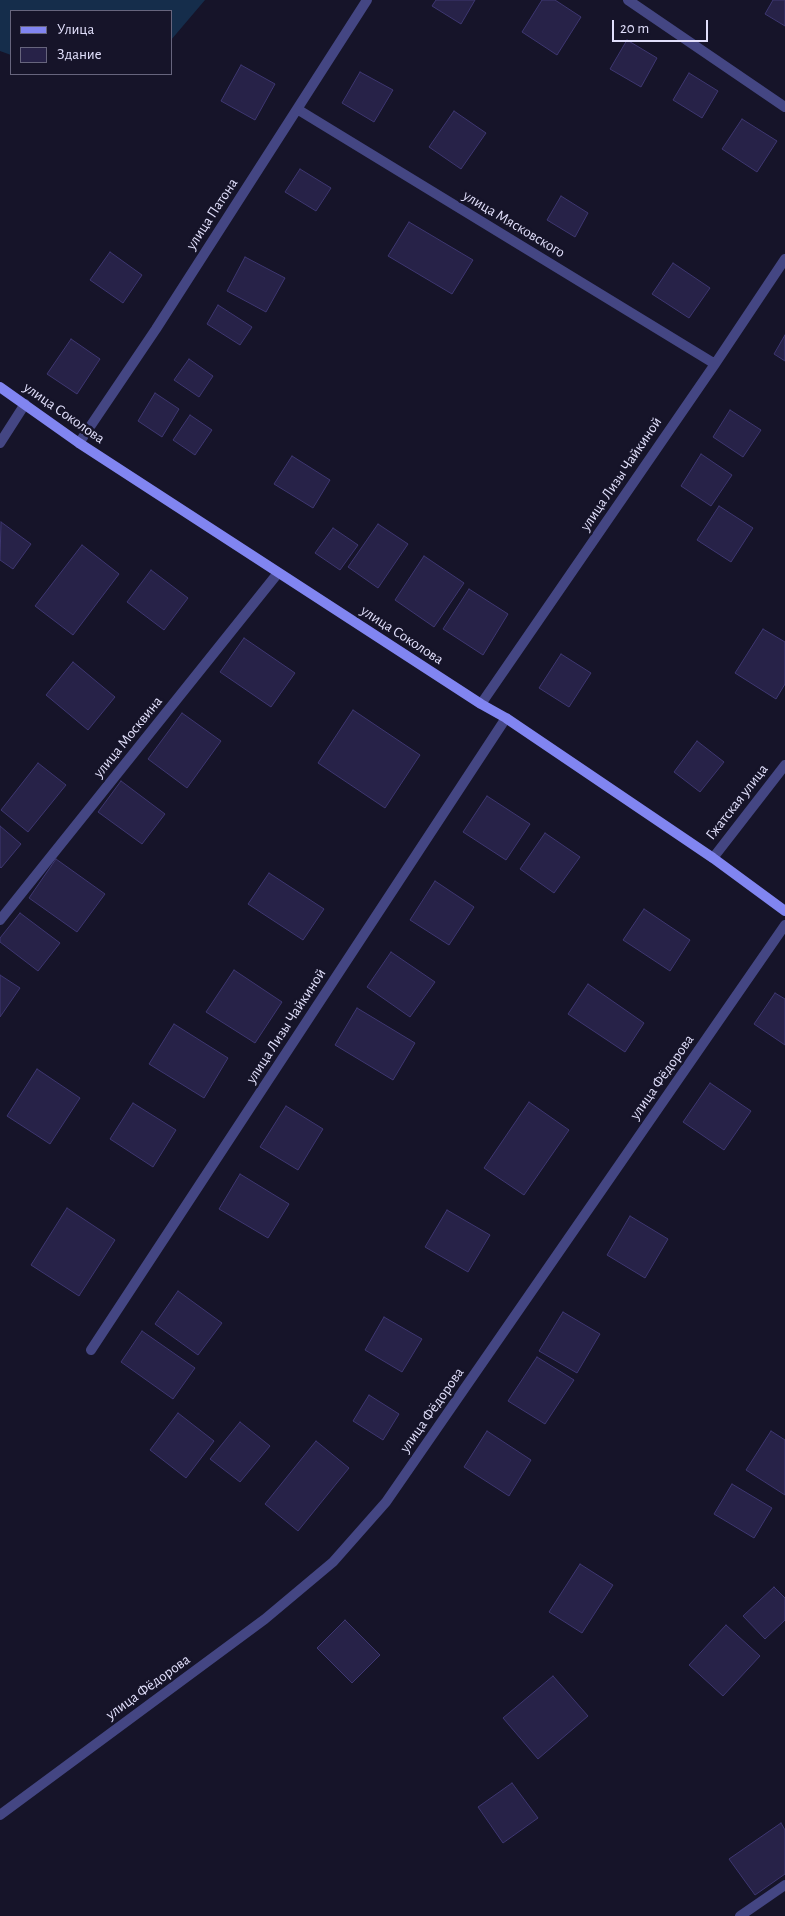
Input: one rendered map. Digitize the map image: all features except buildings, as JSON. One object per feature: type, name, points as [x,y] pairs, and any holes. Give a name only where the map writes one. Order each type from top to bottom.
[{"type":"main road","name":"улица Соколова","points":[[0,387],[79,443],[481,704],[506,718],[713,858],[785,910]]},
{"type":"street","name":"улица Патона","points":[[79,443],[156,328],[367,0]]},
{"type":"street","points":[[628,0],[785,107]]},
{"type":"street","name":"улица Мясковского","points":[[297,109],[715,364]]},
{"type":"street","name":"улица Лизы Чайкиной","points":[[481,704],[785,259]]},
{"type":"street","points":[[0,443],[25,404]]},
{"type":"street","name":"улица Москвина","points":[[0,920],[278,572]]},
{"type":"street","name":"улица Лизы Чайкиной","points":[[91,1350],[506,718]]},
{"type":"street","name":"Гжатская улица","points":[[713,858],[785,765]]},
{"type":"street","name":"улица Фёдорова","points":[[0,1815],[265,1619],[333,1562],[386,1502],[785,924]]},
{"type":"street","points":[[740,1916],[785,1885]]},
{"type":"water","points":[[0,0],[205,0],[172,39],[172,10],[10,10],[10,55],[0,51]]}]
